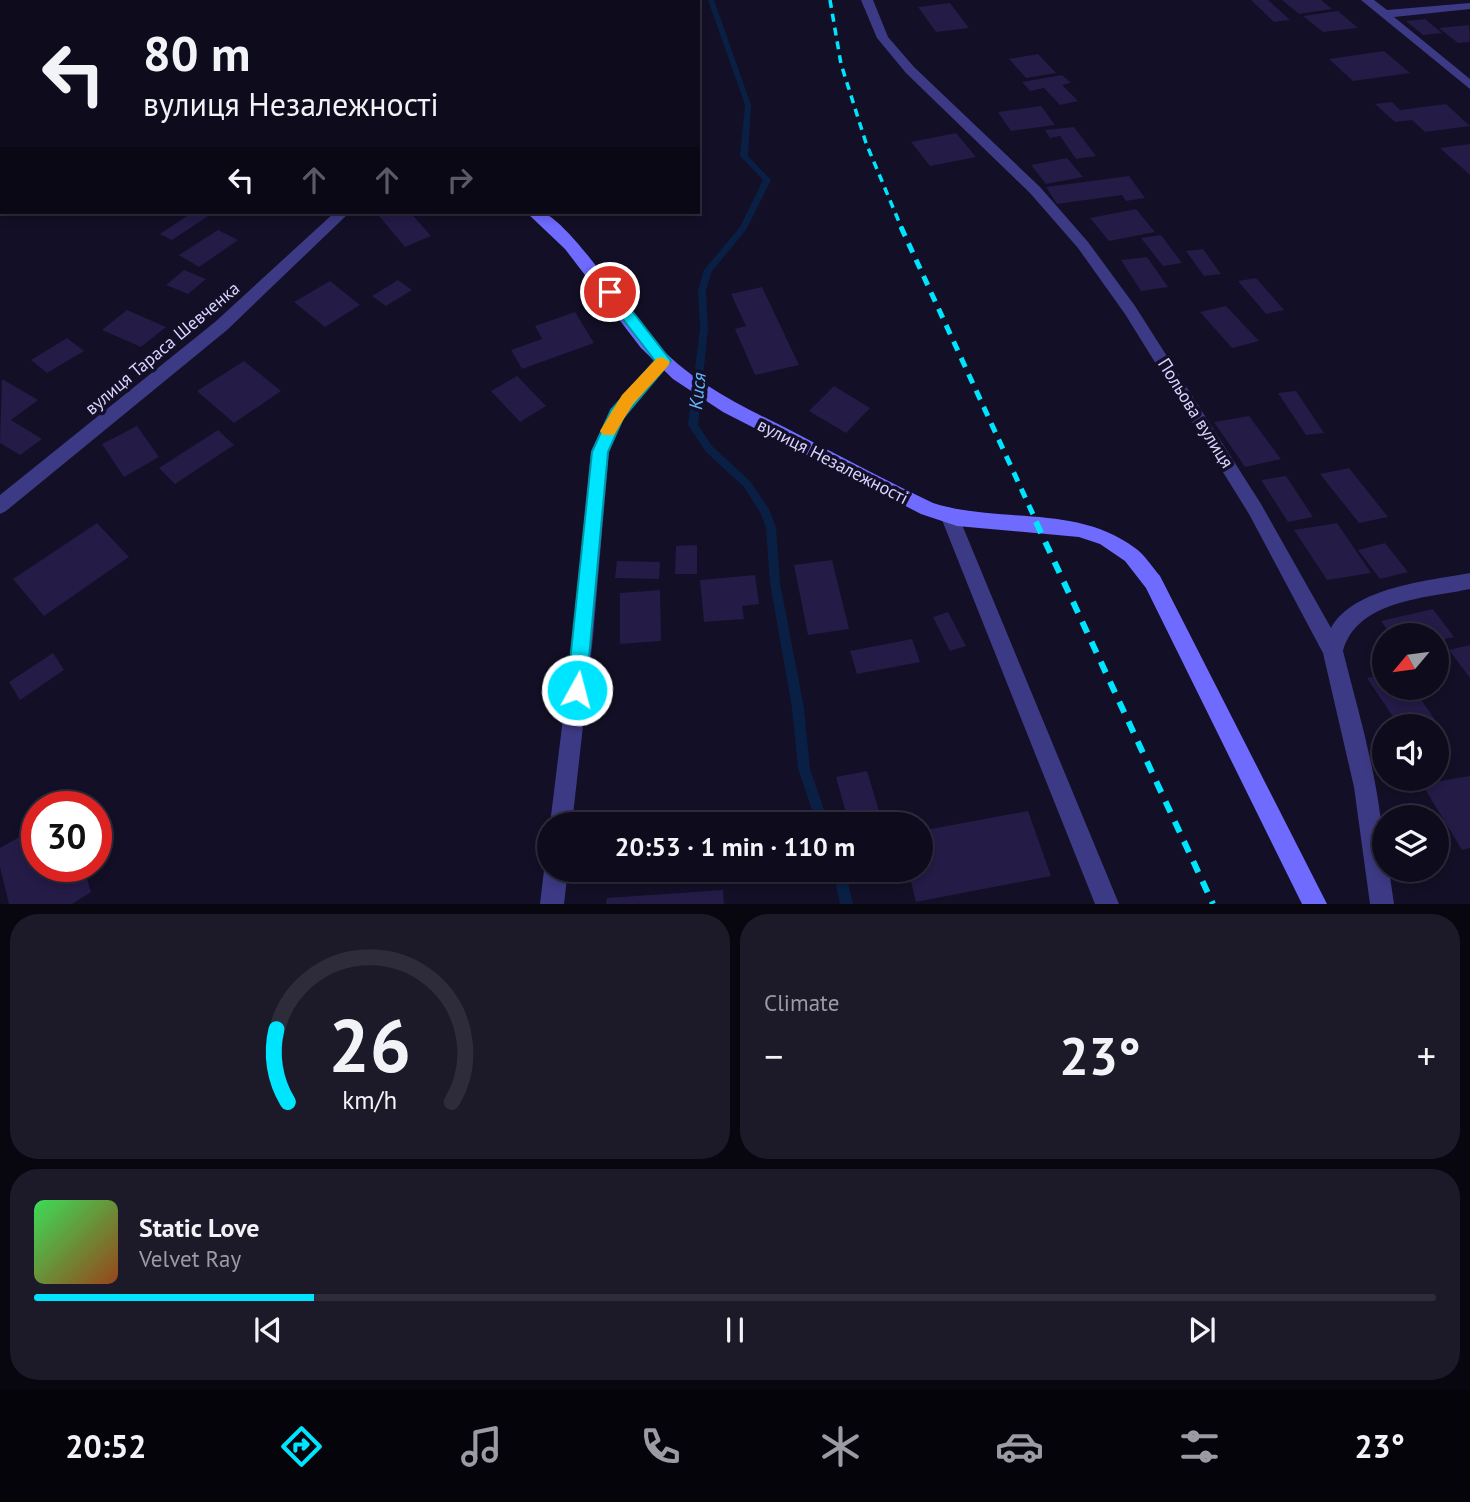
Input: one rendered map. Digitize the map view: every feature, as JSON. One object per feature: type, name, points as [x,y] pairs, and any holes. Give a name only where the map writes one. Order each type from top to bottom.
[{"type":"street","name":"Польова вулиця","points":[[867,0],[878,29],[900,58],[1035,190],[1107,277],[1255,509],[1333,651],[1365,787],[1382,904]]},
{"type":"street","points":[[1367,0],[1470,85]]},
{"type":"street","points":[[1385,14],[1470,6]]},
{"type":"street","name":"вулиця Тараса Шевченка","points":[[0,506],[200,344],[341,214]]},
{"type":"street","points":[[535,214],[578,250],[663,361],[617,414],[600,452],[583,637],[562,812]]},
{"type":"street","name":"вулиця Незалежності","points":[[663,361],[719,402],[929,510],[949,515],[1093,532],[1119,543],[1142,564],[1315,904]]},
{"type":"street","points":[[949,515],[1107,904]]},
{"type":"street","points":[[1333,651],[1340,629],[1361,611],[1386,599],[1470,581]]},
{"type":"street","points":[[552,904],[555,882]]},
{"type":"building","points":[[1251,0],[1268,0],[1290,20],[1274,22]]},
{"type":"building","points":[[1282,0],[1321,0],[1332,9],[1299,14]]},
{"type":"building","points":[[950,3],[969,28],[936,32],[918,7]]},
{"type":"building","points":[[1338,11],[1358,28],[1323,32],[1303,16]]},
{"type":"building","points":[[1425,19],[1442,33],[1423,35],[1406,21]]},
{"type":"building","points":[[1469,25],[1470,42],[1458,43],[1439,28]]},
{"type":"building","points":[[1384,51],[1410,73],[1353,81],[1329,59]]},
{"type":"building","points":[[1038,54],[1056,73],[1026,78],[1009,59]]},
{"type":"building","points":[[1062,75],[1071,83],[1062,85],[1078,101],[1060,105],[1044,88],[1030,91],[1022,82]]},
{"type":"building","points":[[1392,102],[1400,110],[1446,104],[1470,126],[1425,132],[1412,120],[1395,122],[1375,104]]},
{"type":"building","points":[[1041,106],[1055,125],[1011,131],[998,112]]},
{"type":"building","points":[[1074,127],[1096,156],[1076,159],[1060,136],[1050,138],[1045,130]]},
{"type":"building","points":[[956,133],[976,157],[930,166],[911,142]]},
{"type":"building","points":[[1470,144],[1470,175],[1440,148]]},
{"type":"building","points":[[1067,158],[1083,177],[1046,184],[1031,165]]},
{"type":"building","points":[[1129,176],[1145,198],[1126,201],[1122,195],[1057,204],[1046,187]]},
{"type":"building","points":[[1136,209],[1155,232],[1109,241],[1090,218]]},
{"type":"building","points":[[190,214],[211,214],[172,240],[160,234]]},
{"type":"building","points":[[412,214],[431,236],[405,247],[379,216]]},
{"type":"building","points":[[218,230],[238,240],[199,267],[179,255]]},
{"type":"building","points":[[1161,235],[1182,263],[1163,266],[1141,238]]},
{"type":"building","points":[[1203,249],[1221,274],[1204,276],[1186,251]]},
{"type":"building","points":[[1147,257],[1168,287],[1141,291],[1121,260]]},
{"type":"building","points":[[184,270],[206,279],[188,294],[166,285]]},
{"type":"building","points":[[1256,278],[1284,310],[1266,314],[1238,281]]},
{"type":"building","points":[[398,280],[412,290],[386,306],[372,296]]},
{"type":"building","points":[[330,281],[360,305],[325,327],[294,302]]},
{"type":"building","points":[[762,287],[799,365],[755,375],[735,329],[746,326],[731,294]]},
{"type":"building","points":[[1226,306],[1259,341],[1232,348],[1200,312]]},
{"type":"building","points":[[127,310],[166,327],[141,347],[102,330]]},
{"type":"building","points":[[575,312],[594,343],[522,369],[511,350],[542,339],[535,326]]},
{"type":"building","points":[[67,338],[84,351],[47,373],[31,360]]},
{"type":"building","points":[[244,361],[281,391],[234,423],[197,391]]},
{"type":"building","points":[[517,376],[546,406],[520,422],[491,391]]},
{"type":"building","points":[[2,379],[38,400],[11,420],[42,439],[20,455],[0,443]]},
{"type":"building","points":[[834,386],[870,408],[846,433],[809,411]]},
{"type":"building","points":[[1296,391],[1324,433],[1306,435],[1278,393]]},
{"type":"building","points":[[1249,416],[1281,459],[1245,467],[1214,422]]},
{"type":"building","points":[[137,426],[159,457],[124,477],[102,444]]},
{"type":"building","points":[[218,430],[234,445],[175,484],[159,468]]},
{"type":"building","points":[[1349,468],[1388,517],[1359,523],[1320,474]]},
{"type":"building","points":[[1286,476],[1313,517],[1288,522],[1261,480]]},
{"type":"building","points":[[97,523],[129,557],[44,616],[13,579]]},
{"type":"building","points":[[1337,523],[1371,573],[1327,580],[1294,530]]},
{"type":"building","points":[[1385,543],[1408,572],[1380,579],[1358,550]]},
{"type":"building","points":[[697,545],[697,574],[675,574],[676,546]]},
{"type":"building","points":[[832,560],[849,629],[808,635],[794,565]]},
{"type":"building","points":[[617,561],[660,562],[659,579],[615,578]]},
{"type":"building","points":[[755,575],[759,604],[742,606],[744,619],[704,622],[700,580]]},
{"type":"building","points":[[660,590],[661,641],[620,644],[620,593]]},
{"type":"building","points":[[1433,609],[1444,623],[1382,623],[1381,621]]},
{"type":"building","points":[[948,612],[966,646],[950,651],[933,617]]},
{"type":"building","points":[[912,639],[920,662],[857,674],[850,651]]},
{"type":"building","points":[[1470,645],[1470,678],[1449,650]]},
{"type":"building","points":[[53,653],[64,670],[20,700],[9,682]]},
{"type":"building","points":[[1382,700],[1421,700],[1431,714],[1391,714]]},
{"type":"building","points":[[867,771],[879,812],[846,812],[836,777]]},
{"type":"building","points":[[1470,776],[1470,848],[1462,850],[1449,829],[1449,805],[1435,805],[1426,791],[1449,791],[1449,780]]},
{"type":"building","points":[[1028,811],[1051,876],[916,902],[911,882],[933,882],[933,829]]},
{"type":"building","points":[[21,836],[21,882],[88,882],[91,892],[72,904],[9,904],[0,867],[0,848]]},
{"type":"building","points":[[723,890],[724,904],[606,904],[607,898]]},
{"type":"waterway","name":"Кися","points":[[711,0],[748,105],[744,156],[767,180],[743,228],[708,270],[702,290],[704,329],[693,425],[709,449],[747,484],[765,512],[771,528],[775,583],[798,708],[804,769],[819,812]]},
{"type":"waterway","name":"Кися","points":[[842,882],[847,904]]},
{"type":"railway","points":[[830,0],[841,64],[866,143],[902,229]]},
{"type":"railway","points":[[901,227],[1037,523]]},
{"type":"railway","points":[[1036,522],[1213,904]]},
{"type":"slow traffic","points":[[608,431],[617,414],[662,362]]},
{"type":"route","points":[[577,690],[590,568],[594,489],[600,452],[617,414],[663,361],[644,340],[610,292]]}]
